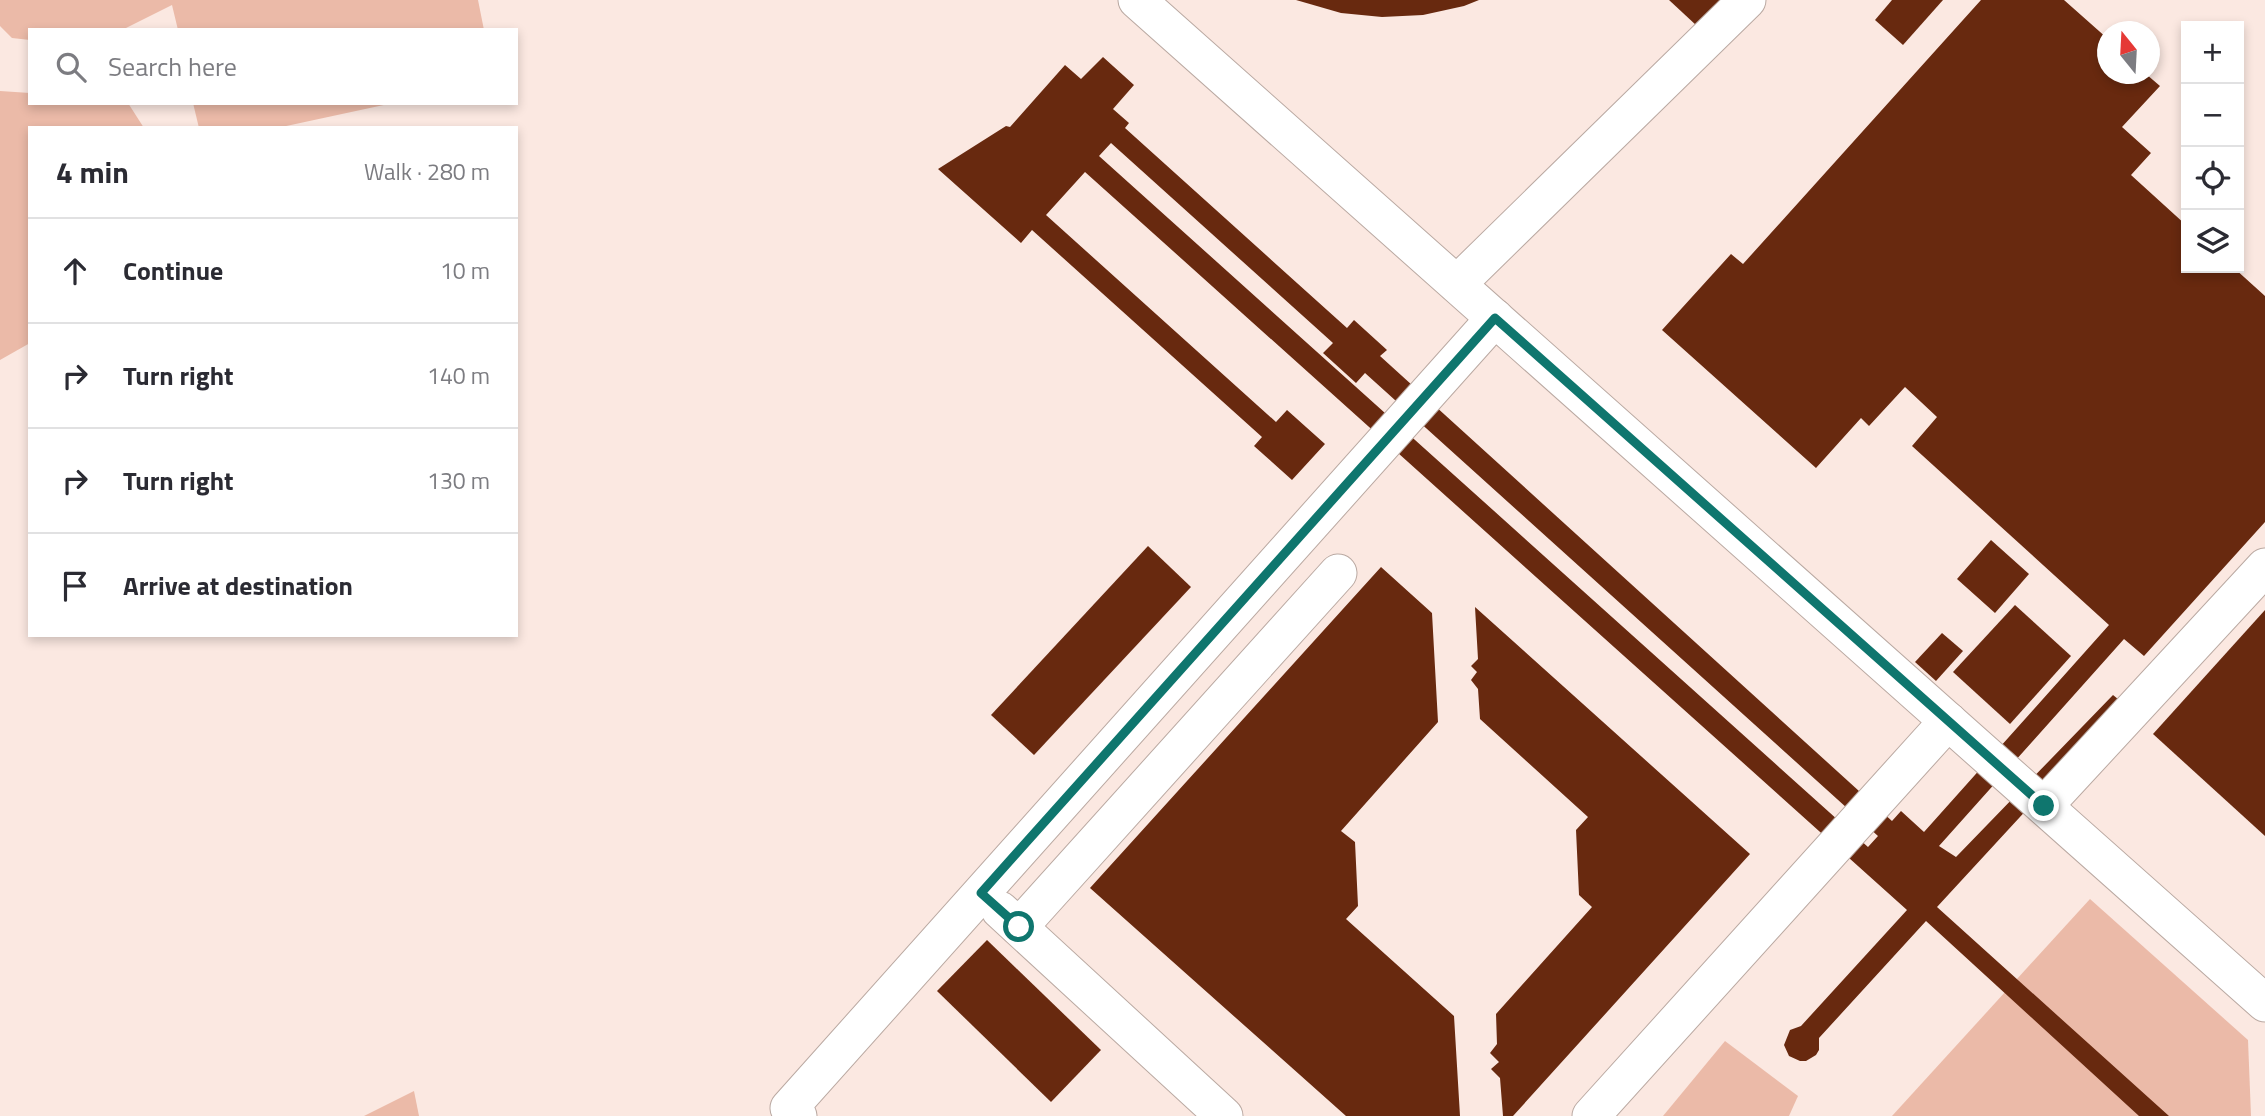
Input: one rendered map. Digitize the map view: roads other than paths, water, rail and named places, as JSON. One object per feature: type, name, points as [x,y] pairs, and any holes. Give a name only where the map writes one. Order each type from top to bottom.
[{"type":"lane","points":[[1137,0],[2265,1003]]},
{"type":"lane","points":[[1457,284],[1747,0]]},
{"type":"lane","points":[[799,1116],[789,1108],[1495,318]]},
{"type":"lane","points":[[2044,806],[2265,567]]},
{"type":"lane","points":[[1019,927],[1338,573]]},
{"type":"lane","points":[[1591,1116],[1948,721]]},
{"type":"lane","points":[[981,893],[1224,1116]]}]
